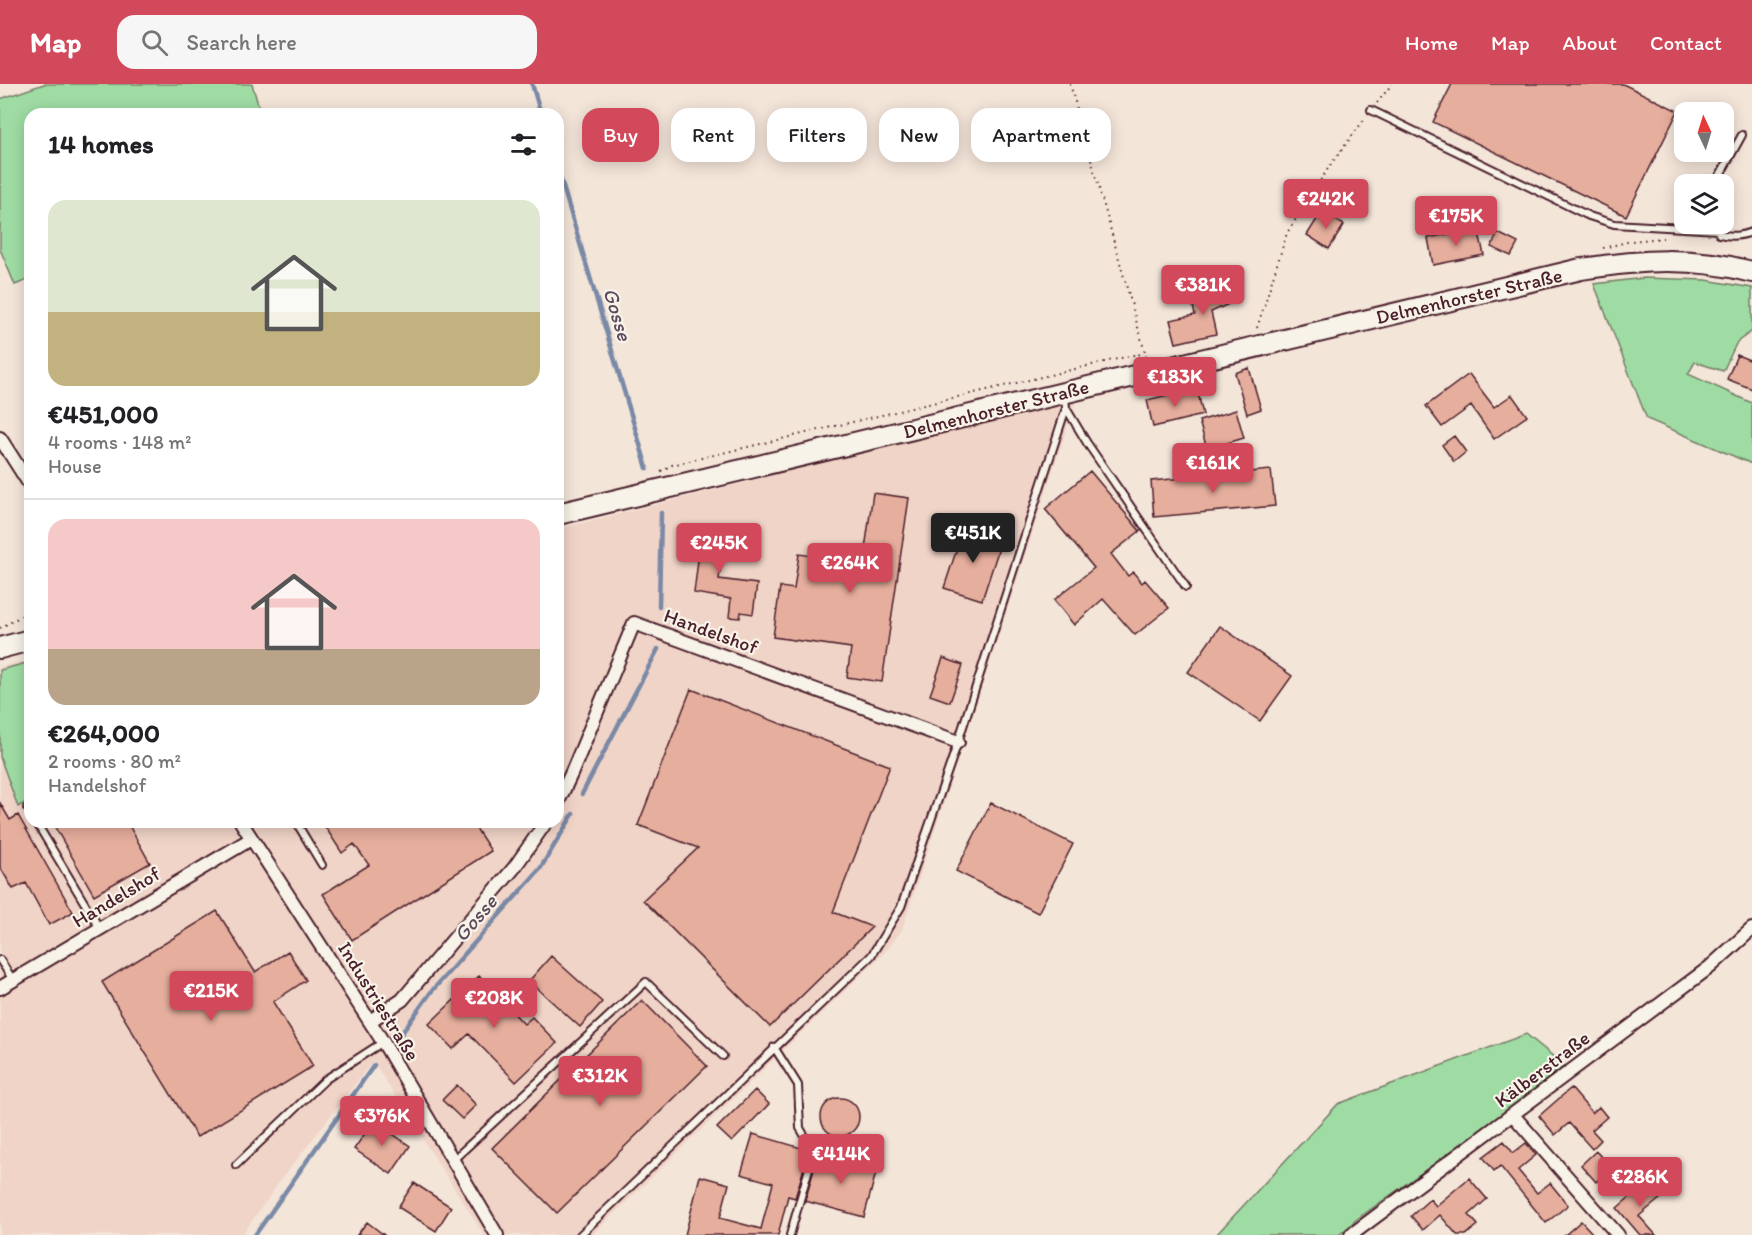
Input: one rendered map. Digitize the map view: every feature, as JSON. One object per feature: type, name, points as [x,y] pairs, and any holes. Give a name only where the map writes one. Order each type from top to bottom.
[{"type":"main road","name":"Delmenhorster Straße","points":[[564,513],[1065,400],[1148,365],[1257,346],[1581,269],[1627,262],[1685,260],[1752,272]]},
{"type":"main road","points":[[0,648],[24,642]]},
{"type":"street","points":[[0,438],[24,476]]},
{"type":"street","name":"Handelshof","points":[[564,789],[634,623],[958,742]]},
{"type":"street","name":"Industriestraße","points":[[245,828],[383,1042],[496,1235]]},
{"type":"street","points":[[370,1021],[402,1000],[514,868],[542,828]]},
{"type":"street","name":"Handelshof","points":[[0,988],[252,839]]},
{"type":"street","name":"Kälberstraße","points":[[1351,1235],[1710,967],[1752,929]]},
{"type":"street","points":[[1514,1115],[1618,1235]]},
{"type":"lane","points":[[1371,110],[1589,216],[1614,224],[1674,226]]},
{"type":"lane","points":[[1721,174],[1742,135]]},
{"type":"lane","points":[[1719,234],[1739,236],[1752,232]]},
{"type":"lane","points":[[1065,400],[1087,443],[1186,587]]},
{"type":"lane","points":[[580,1235],[871,956],[901,907],[958,742],[1065,400]]},
{"type":"lane","points":[[40,828],[100,929]]},
{"type":"lane","points":[[300,828],[322,865]]},
{"type":"lane","points":[[0,960],[13,980]]},
{"type":"lane","points":[[453,1161],[646,982],[723,1056]]},
{"type":"lane","points":[[236,1165],[326,1079],[383,1042]]},
{"type":"lane","points":[[774,1047],[798,1085],[800,1128],[809,1143],[812,1158],[790,1235]]},
{"type":"path","points":[[1070,84],[1148,365]]},
{"type":"path","points":[[1257,346],[1256,332],[1287,233],[1329,167],[1392,84]]},
{"type":"path","points":[[657,473],[672,465],[1138,354],[1148,365]]},
{"type":"path","points":[[0,628],[24,614]]},
{"type":"shaded area","points":[[1076,400],[902,930],[887,950],[592,1235],[484,1235],[373,1061],[278,1184],[242,1235],[0,1235],[0,667],[24,661],[24,828],[564,828],[564,528]]},
{"type":"green space","points":[[44,84],[252,84],[259,108],[24,108],[24,281],[15,285],[0,249],[0,99]]},
{"type":"green space","points":[[1644,278],[1706,280],[1752,288],[1752,331],[1737,342],[1723,371],[1695,362],[1688,374],[1752,403],[1752,464],[1647,419],[1594,284]]},
{"type":"green space","points":[[24,664],[24,804],[18,807],[0,757],[0,670]]},
{"type":"green space","points":[[1526,1034],[1565,1066],[1476,1134],[1357,1219],[1339,1235],[1216,1235],[1338,1104]]},
{"type":"building","points":[[1452,84],[1623,84],[1674,109],[1674,119],[1626,216],[1433,122]]},
{"type":"building","points":[[1420,200],[1454,216],[1449,227],[1415,211]]},
{"type":"building","points":[[1322,211],[1344,225],[1329,249],[1307,235]]},
{"type":"building","points":[[1478,228],[1484,255],[1433,265],[1428,238]]},
{"type":"building","points":[[1498,233],[1518,243],[1511,256],[1491,247]]},
{"type":"building","points":[[1229,281],[1238,300],[1211,312],[1216,334],[1176,343],[1170,320],[1195,315],[1193,306],[1218,301],[1213,288]]},
{"type":"building","points":[[1737,355],[1752,361],[1752,389],[1727,379]]},
{"type":"building","points":[[1249,368],[1261,409],[1247,414],[1235,373]]},
{"type":"building","points":[[1469,374],[1494,407],[1512,395],[1527,416],[1494,439],[1471,406],[1442,427],[1426,406]]},
{"type":"building","points":[[1197,388],[1203,415],[1153,427],[1147,400]]},
{"type":"building","points":[[1236,410],[1244,438],[1207,449],[1199,421]]},
{"type":"building","points":[[1454,436],[1466,452],[1454,462],[1442,445]]},
{"type":"building","points":[[1271,470],[1275,506],[1154,517],[1151,481]]},
{"type":"building","points":[[1090,471],[1140,531],[1111,554],[1128,576],[1133,572],[1142,583],[1145,580],[1169,608],[1135,635],[1103,599],[1074,625],[1054,600],[1094,568],[1045,509]]},
{"type":"building","points":[[873,493],[909,498],[882,682],[847,677],[851,648],[773,637],[780,587],[794,589],[799,554],[863,563]]},
{"type":"building","points":[[688,527],[725,536],[719,579],[757,584],[753,614],[741,612],[740,618],[729,617],[731,599],[694,593],[699,552],[695,551],[696,547],[686,546]]},
{"type":"building","points":[[964,527],[1002,539],[982,600],[944,588]]},
{"type":"building","points":[[1220,626],[1292,676],[1260,721],[1188,672]]},
{"type":"building","points":[[943,658],[963,665],[950,702],[930,695]]},
{"type":"building","points":[[691,689],[890,766],[833,912],[872,927],[770,1027],[643,900],[698,848],[638,825]]},
{"type":"building","points":[[0,803],[10,820],[18,815],[73,912],[49,925],[26,883],[13,889],[0,867]]},
{"type":"building","points":[[991,803],[1073,844],[1038,913],[956,871]]},
{"type":"building","points":[[55,828],[130,828],[150,863],[94,895]]},
{"type":"building","points":[[326,828],[476,828],[491,851],[352,940],[323,894],[369,865],[354,844],[342,853]]},
{"type":"building","points":[[217,911],[255,972],[288,951],[306,980],[273,1002],[313,1066],[197,1137],[102,982]]},
{"type":"building","points":[[551,956],[602,1002],[580,1027],[529,981]]},
{"type":"building","points":[[479,976],[524,1024],[532,1017],[557,1043],[516,1082],[469,1034],[453,1049],[429,1024]]},
{"type":"building","points":[[642,1000],[707,1066],[557,1213],[492,1148]]},
{"type":"building","points":[[457,1085],[476,1105],[462,1119],[442,1100]]},
{"type":"building","points":[[1571,1088],[1592,1113],[1599,1107],[1607,1117],[1592,1130],[1601,1140],[1592,1149],[1569,1123],[1555,1135],[1539,1116]]},
{"type":"building","points":[[755,1090],[769,1104],[732,1142],[717,1128]]},
{"type":"building","points":[[840,1098],[847,1099],[853,1104],[858,1110],[858,1124],[853,1130],[847,1135],[840,1136],[833,1135],[827,1130],[822,1124],[821,1117],[822,1110],[827,1104],[833,1099]]},
{"type":"building","points":[[375,1119],[410,1146],[391,1174],[354,1149]]},
{"type":"building","points":[[753,1134],[805,1149],[807,1158],[795,1198],[788,1196],[778,1235],[685,1235],[700,1176],[729,1184],[720,1218],[761,1229],[773,1183],[741,1174]]},
{"type":"building","points":[[1504,1141],[1513,1153],[1526,1143],[1536,1155],[1518,1170],[1537,1193],[1550,1183],[1568,1205],[1546,1223],[1500,1166],[1494,1171],[1483,1157]]},
{"type":"building","points":[[1596,1151],[1611,1169],[1596,1182],[1581,1165]]},
{"type":"building","points":[[816,1152],[877,1169],[864,1217],[805,1201],[817,1159]]},
{"type":"building","points":[[1469,1178],[1487,1199],[1469,1215],[1478,1225],[1466,1235],[1457,1235],[1440,1215],[1423,1230],[1411,1216],[1430,1199],[1436,1206]]},
{"type":"building","points":[[1647,1182],[1661,1198],[1639,1216],[1656,1235],[1640,1235],[1617,1208]]},
{"type":"building","points":[[414,1183],[451,1207],[436,1231],[398,1207]]},
{"type":"building","points":[[1581,1221],[1594,1235],[1565,1235]]},
{"type":"building","points":[[367,1222],[384,1235],[357,1235]]},
{"type":"waterway","name":"Gosse","points":[[532,84],[539,108]]},
{"type":"waterway","name":"Gosse","points":[[564,190],[647,468]]},
{"type":"waterway","name":"Gosse","points":[[659,606],[661,513]]},
{"type":"waterway","name":"Gosse","points":[[582,794],[658,649]]},
{"type":"waterway","name":"Gosse","points":[[397,1040],[431,992],[540,869],[573,814]]},
{"type":"waterway","name":"Gosse","points":[[255,1235],[374,1065]]}]
